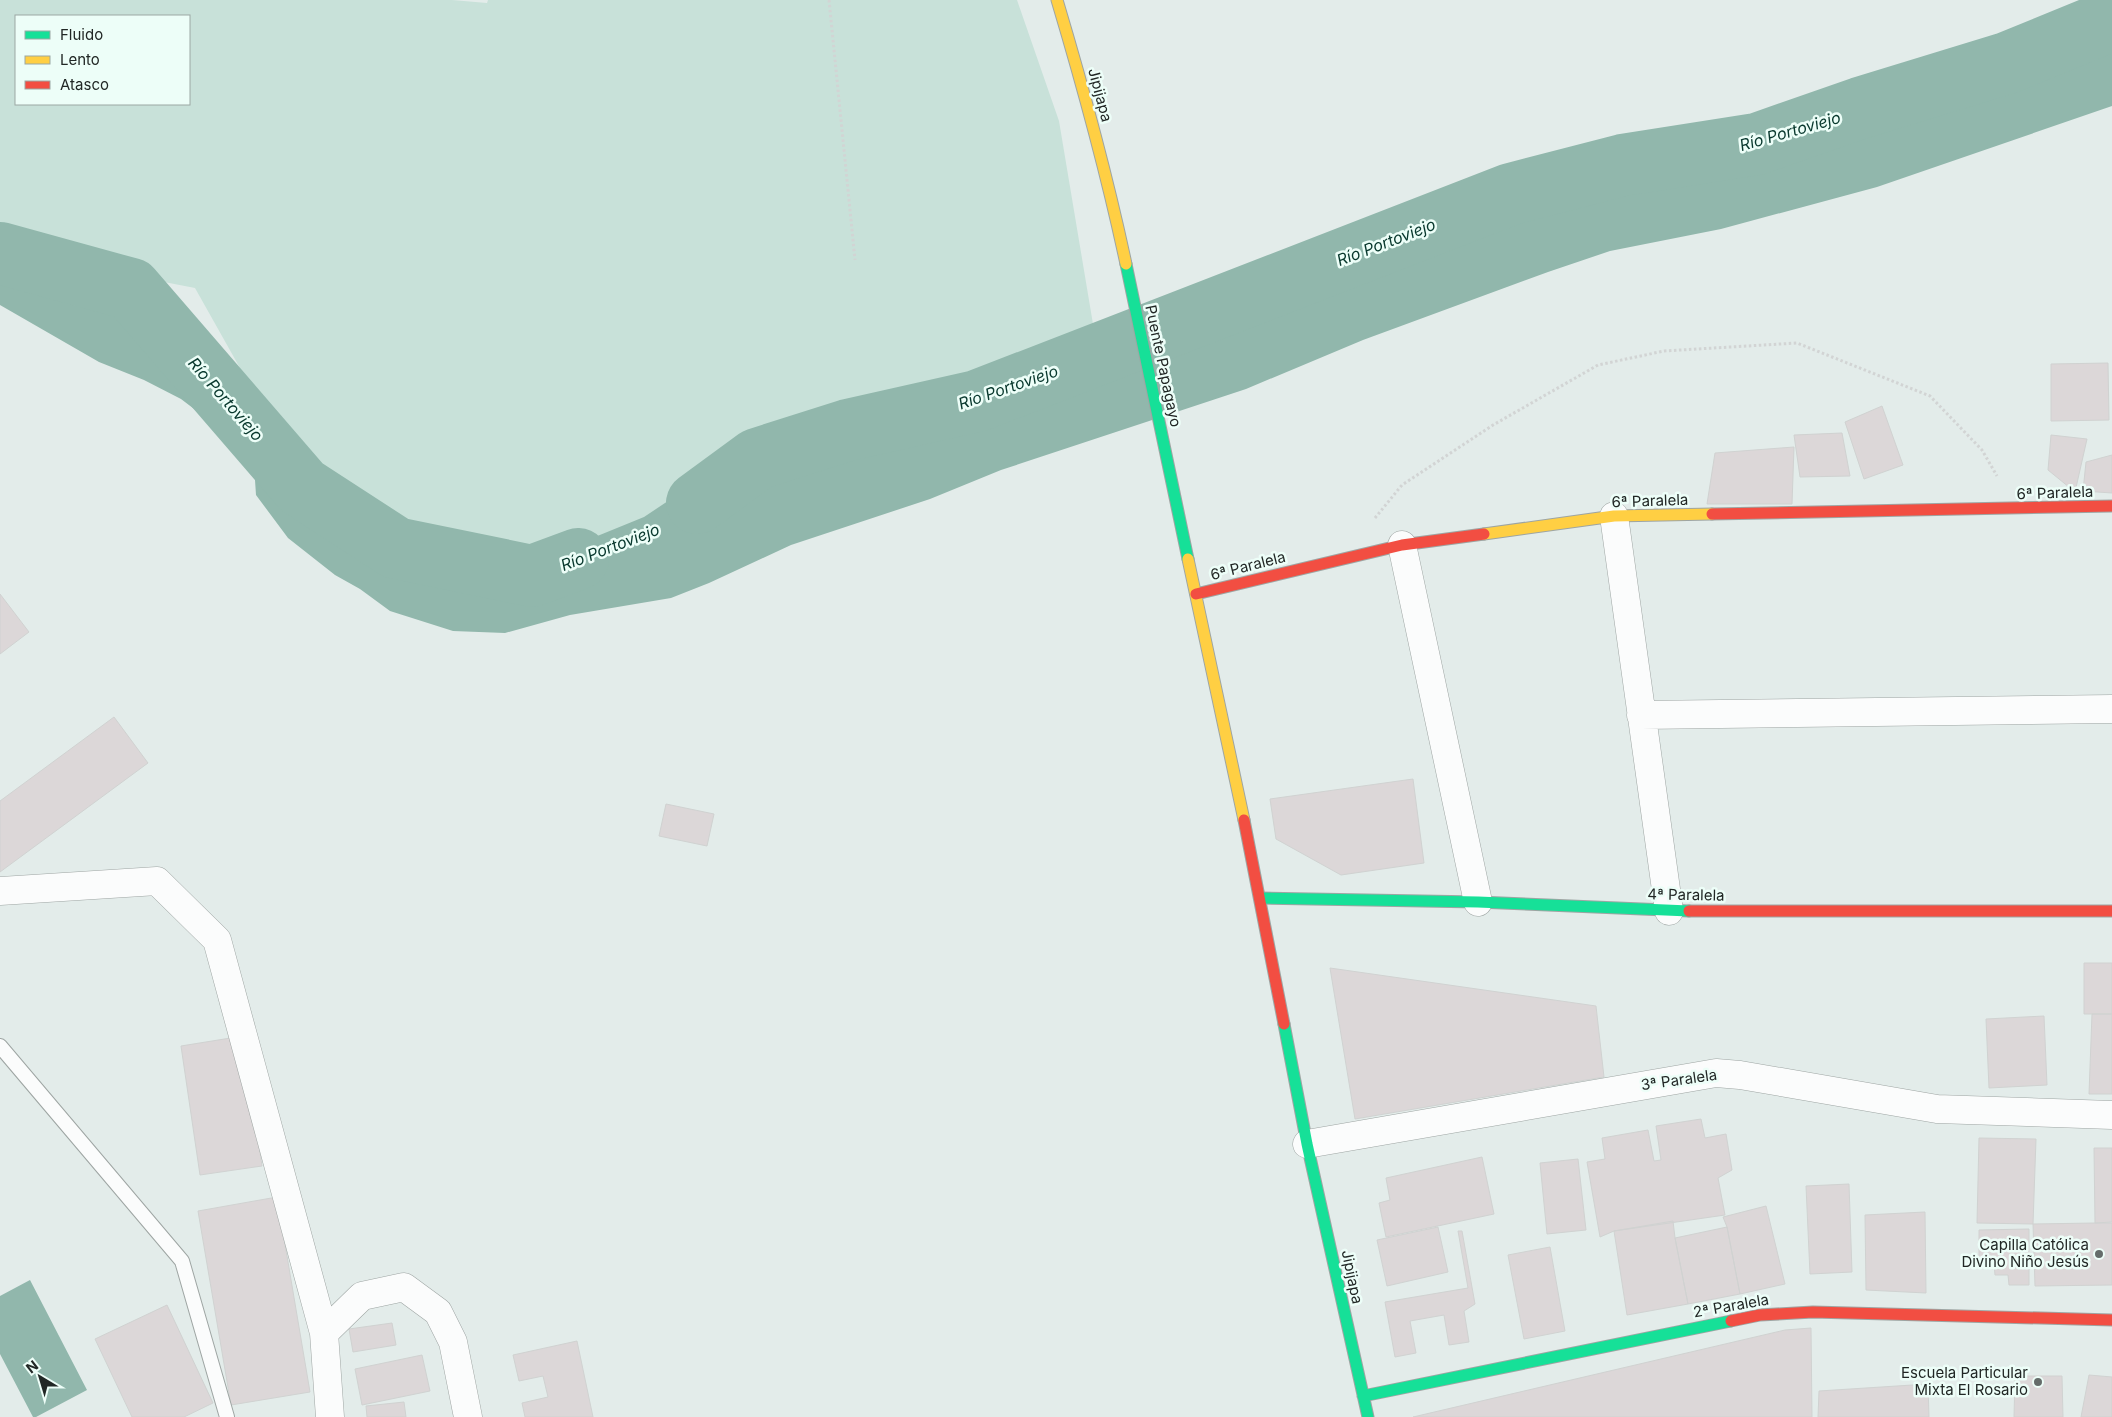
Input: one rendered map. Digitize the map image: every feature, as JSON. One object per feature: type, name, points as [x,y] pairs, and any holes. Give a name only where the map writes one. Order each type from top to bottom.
[{"type":"street","name":"Jipijapa","points":[[1056,0],[1082,84],[1112,198]]},
{"type":"street","name":"Puente Papagayo","points":[[1112,198],[1260,898]]},
{"type":"street","name":"6ª Paralela","points":[[1196,594],[1402,545],[1614,516],[2112,506]]},
{"type":"street","points":[[1614,516],[1669,911]]},
{"type":"street","points":[[1402,545],[1478,902]]},
{"type":"street","points":[[1642,715],[2112,709]]},
{"type":"street","points":[[0,890],[157,881],[217,940],[324,1333],[330,1417]]},
{"type":"street","name":"Jipijapa","points":[[1260,898],[1307,1144],[1368,1417]]},
{"type":"street","name":"4ª Paralela","points":[[1260,898],[1478,902],[1669,911],[2112,911]]},
{"type":"street","name":"3ª Paralela","points":[[1307,1144],[1716,1073],[1740,1075],[1937,1110],[2112,1115]]},
{"type":"street","points":[[324,1333],[362,1296],[404,1287],[438,1312],[453,1342],[468,1417]]},
{"type":"street","name":"2ª Paralela","points":[[1363,1396],[1760,1315],[1813,1312],[2112,1320]]},
{"type":"lane","points":[[0,1046],[182,1261],[227,1417]]},
{"type":"path","points":[[829,0],[855,260]]},
{"type":"path","points":[[1344,558],[1402,485],[1485,430],[1598,365],[1664,351],[1797,344],[1930,396],[1982,450],[2016,509]]},
{"type":"shaded area","points":[[0,0],[452,0],[487,3],[488,0],[1017,0],[1059,121],[1098,354],[773,471],[609,542],[437,560],[276,432],[195,288],[0,250]]},
{"type":"water","points":[[2112,31],[2112,106],[1877,187],[1721,229],[1610,251],[1363,340],[1246,389],[1001,470],[930,499],[791,545],[709,583],[671,598],[570,615],[505,633],[453,631],[390,611],[360,589],[335,575],[288,538],[256,495],[254,465],[235,440],[181,399],[144,380],[99,362],[0,305],[0,275],[74,305],[112,310],[149,339],[231,388],[285,451],[315,478],[349,544],[397,570],[459,575],[536,561],[644,517],[740,453],[829,460],[947,419],[1077,381],[1288,298],[1385,254],[1478,221],[1633,180],[1735,160],[2015,69]]},
{"type":"water","points":[[30,1280],[87,1390],[36,1417],[33,1417],[0,1354],[0,1296]]},
{"type":"building","points":[[2108,363],[2109,420],[2051,421],[2051,364]]},
{"type":"building","points":[[1882,406],[1903,465],[1864,479],[1845,422]]},
{"type":"building","points":[[1842,433],[1850,476],[1800,477],[1794,435]]},
{"type":"building","points":[[2051,435],[2087,439],[2075,492],[2048,470]]},
{"type":"building","points":[[1794,447],[1792,504],[1707,504],[1715,453]]},
{"type":"building","points":[[2112,455],[2112,493],[2083,491],[2086,462]]},
{"type":"building","points":[[0,594],[29,632],[0,654]]},
{"type":"building","points":[[114,717],[148,763],[0,872],[0,801]]},
{"type":"building","points":[[1413,779],[1424,863],[1341,875],[1276,839],[1270,799]]},
{"type":"building","points":[[666,804],[714,814],[707,846],[659,836]]},
{"type":"building","points":[[2084,963],[2112,963],[2112,1014],[2084,1014]]},
{"type":"building","points":[[1330,968],[1596,1006],[1604,1077],[1355,1119]]},
{"type":"building","points":[[2092,1014],[2112,1014],[2112,1094],[2089,1094]]},
{"type":"building","points":[[2044,1016],[2047,1085],[1989,1088],[1986,1019]]},
{"type":"building","points":[[243,1036],[262,1166],[200,1175],[181,1046]]},
{"type":"building","points":[[1701,1119],[1705,1138],[1726,1134],[1732,1170],[1718,1178],[1725,1215],[1614,1231],[1600,1237],[1587,1162],[1605,1159],[1602,1138],[1648,1130],[1654,1161],[1661,1160],[1656,1126]]},
{"type":"building","points":[[1979,1138],[2036,1139],[2033,1224],[1977,1223]]},
{"type":"building","points":[[2094,1148],[2112,1148],[2112,1222],[2095,1223]]},
{"type":"building","points":[[1482,1157],[1494,1214],[1386,1237],[1379,1203],[1390,1200],[1386,1178]]},
{"type":"building","points":[[1578,1159],[1586,1230],[1547,1234],[1540,1163]]},
{"type":"building","points":[[1849,1184],[1852,1272],[1810,1274],[1806,1186]]},
{"type":"building","points":[[277,1197],[310,1392],[231,1405],[198,1211]]},
{"type":"building","points":[[1766,1206],[1785,1284],[1740,1294],[1727,1227],[1723,1217]]},
{"type":"building","points":[[1925,1212],[1926,1293],[1866,1290],[1865,1215]]},
{"type":"building","points":[[1673,1221],[1688,1304],[1627,1315],[1614,1231]]},
{"type":"building","points":[[2112,1223],[2112,1285],[2035,1286],[2033,1224]]},
{"type":"building","points":[[1438,1227],[1448,1272],[1387,1286],[1377,1240]]},
{"type":"building","points":[[1727,1227],[1740,1294],[1688,1304],[1675,1238]]},
{"type":"building","points":[[2029,1229],[2029,1285],[2009,1285],[2008,1275],[1995,1275],[1994,1264],[1979,1265],[1979,1230]]},
{"type":"building","points":[[1458,1231],[1462,1231],[1475,1304],[1464,1311],[1469,1342],[1449,1345],[1444,1315],[1410,1321],[1416,1353],[1395,1357],[1385,1302],[1468,1288]]},
{"type":"building","points":[[1550,1247],[1565,1331],[1524,1339],[1508,1255]]},
{"type":"building","points":[[167,1305],[213,1403],[184,1417],[132,1417],[95,1339]]},
{"type":"building","points":[[392,1323],[396,1345],[353,1352],[349,1329]]},
{"type":"building","points":[[1811,1328],[1812,1417],[1413,1417],[1785,1330]]},
{"type":"building","points":[[577,1341],[593,1417],[525,1417],[522,1403],[548,1397],[543,1376],[519,1381],[513,1355]]},
{"type":"building","points":[[422,1355],[430,1391],[362,1405],[355,1369]]},
{"type":"building","points":[[2089,1375],[2112,1377],[2112,1417],[2081,1417]]},
{"type":"building","points":[[2015,1376],[2062,1376],[2063,1417],[2014,1417]]},
{"type":"building","points":[[1928,1384],[1929,1417],[1818,1417],[1819,1391]]},
{"type":"building","points":[[404,1402],[406,1417],[367,1417],[366,1406]]},
{"type":"waterway","name":"Río Portoviejo","points":[[697,503],[757,459],[848,430],[977,401],[1511,194],[1623,165],[1757,144],[1860,108],[2007,63],[2112,20]]},
{"type":"waterway","name":"Río Portoviejo","points":[[0,253],[131,289],[302,487],[396,548],[532,576],[578,559]]},
{"type":"traffic: fast","points":[[1126,264],[1188,559]]},
{"type":"traffic: fast","points":[[1260,898],[1478,902],[1689,911]]},
{"type":"traffic: fast","points":[[1284,1024],[1307,1144],[1368,1417]]},
{"type":"traffic: fast","points":[[1363,1396],[1731,1321]]},
{"type":"traffic: slow","points":[[1057,0],[1094,131],[1126,264]]},
{"type":"traffic: slow","points":[[1484,534],[1614,516],[1712,514]]},
{"type":"traffic: slow","points":[[1188,559],[1244,820]]},
{"type":"traffic: jam","points":[[1712,514],[2112,506]]},
{"type":"traffic: jam","points":[[1196,594],[1402,545],[1484,534]]},
{"type":"traffic: jam","points":[[1244,820],[1284,1024]]},
{"type":"traffic: jam","points":[[1689,911],[2112,911]]},
{"type":"traffic: jam","points":[[1731,1321],[1760,1315],[1813,1312],[2112,1320]]},
{"type":"place","name":"Capilla Católica Divino Niño Jesús","points":[[2099,1254]]},
{"type":"place","name":"Escuela Particular Mixta El Rosario","points":[[2038,1382]]}]
